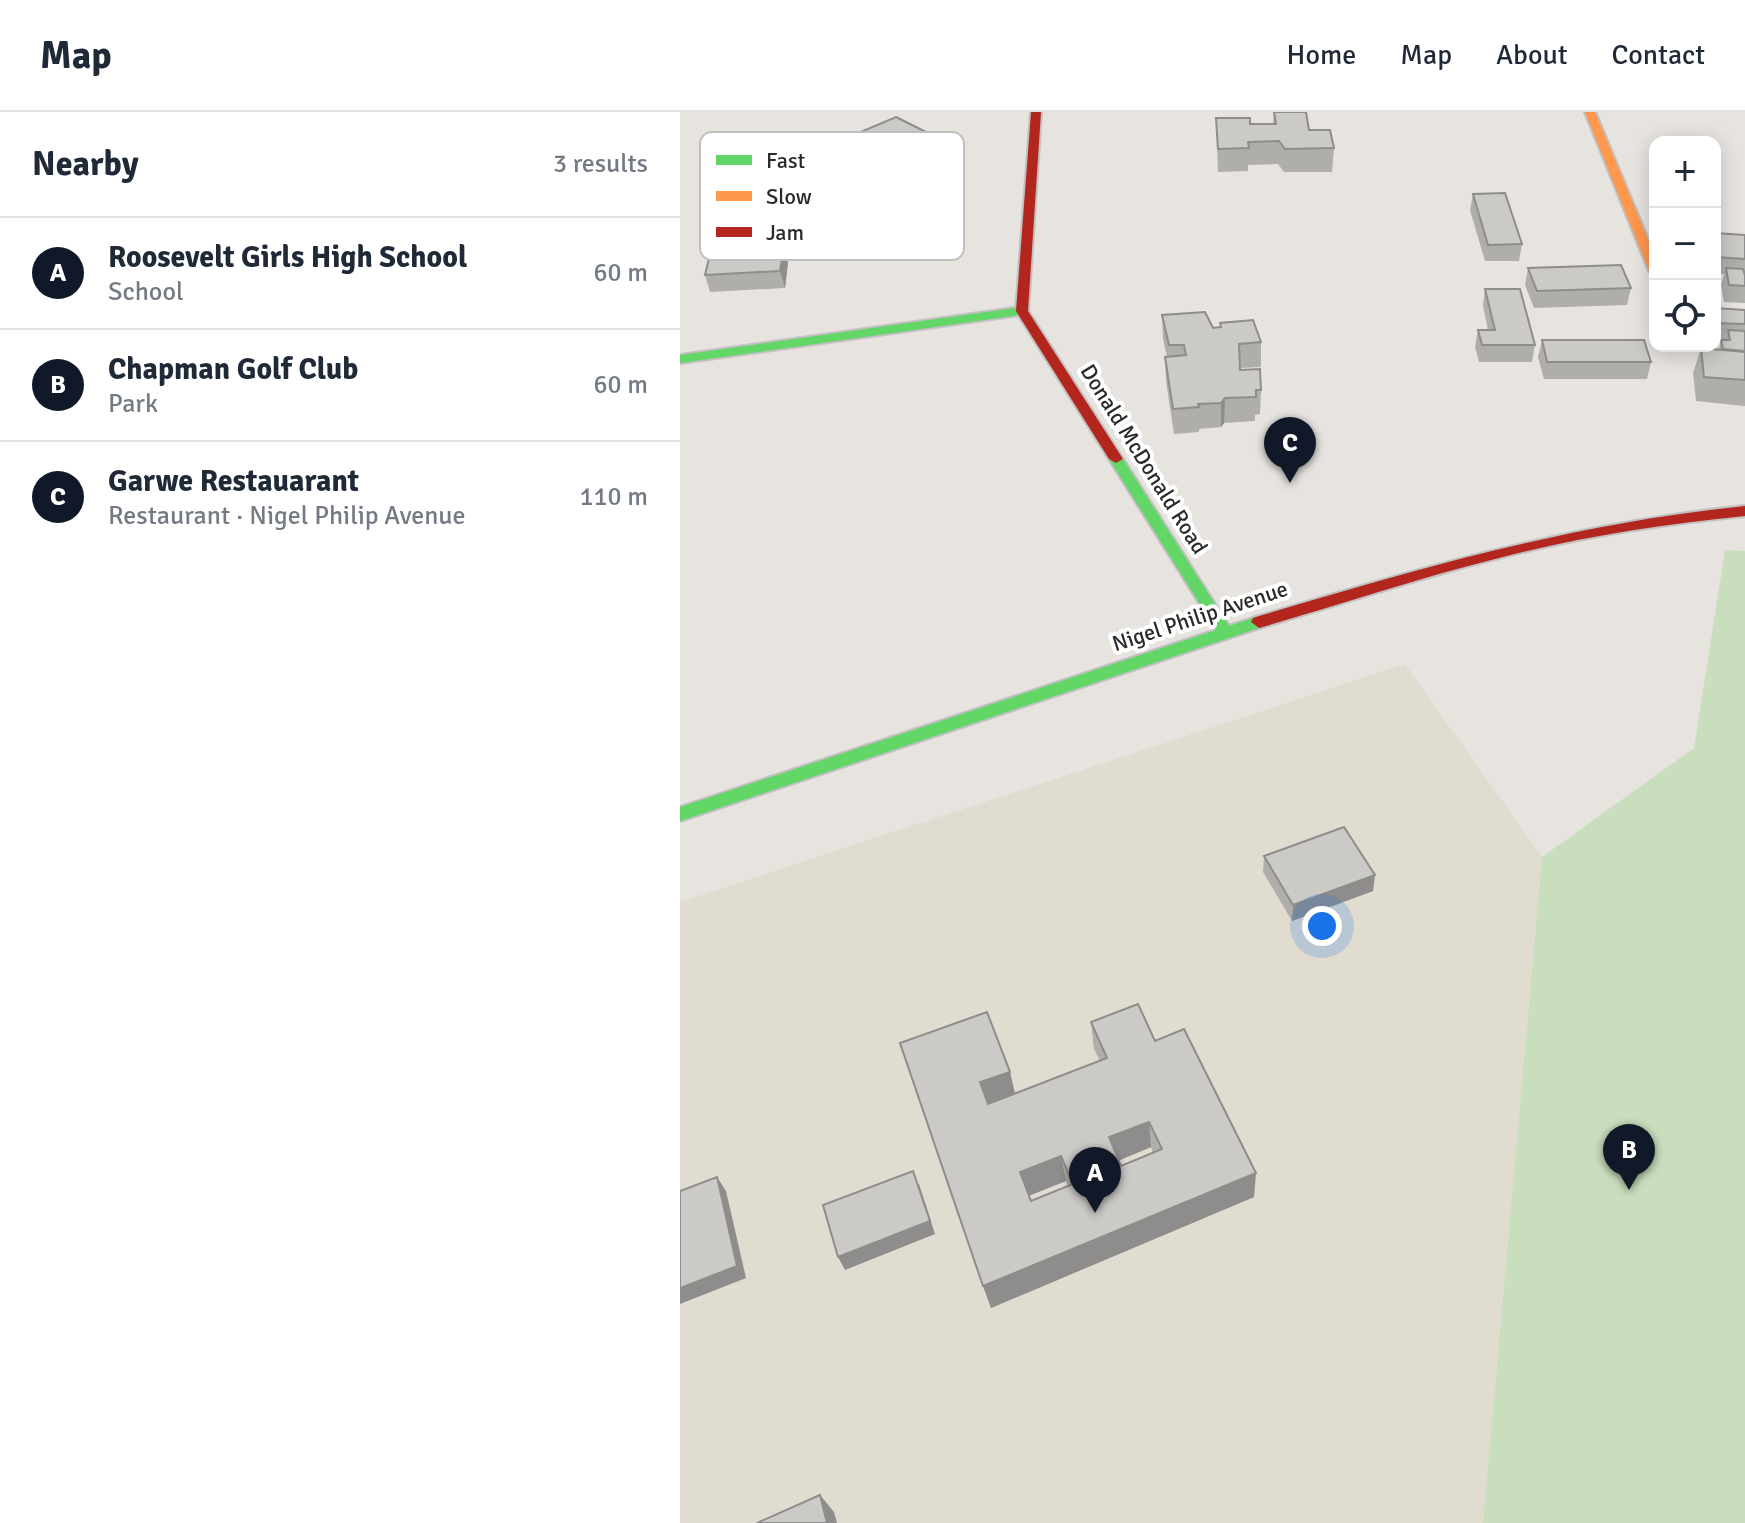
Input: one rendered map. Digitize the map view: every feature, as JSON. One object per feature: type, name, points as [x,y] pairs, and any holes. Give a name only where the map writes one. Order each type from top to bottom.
[{"type":"street","points":[[680,359],[1022,311],[1036,112]]},
{"type":"street","points":[[1590,112],[1649,256]]},
{"type":"street","name":"Donald McDonald Road","points":[[1022,311],[1225,632]]},
{"type":"street","name":"Nigel Philip Avenue","points":[[680,814],[1225,632],[1507,548],[1659,517],[1745,511]]},
{"type":"shaded area","points":[[1405,664],[1542,857],[1483,1523],[680,1523],[680,902]]},
{"type":"green space","points":[[1725,550],[1745,551],[1745,1523],[1483,1523],[1542,857],[1694,748]]},
{"type":"building","points":[[1274,112],[1306,112],[1309,130],[1330,130],[1334,148],[1285,149],[1279,141],[1248,142],[1249,148],[1218,149],[1216,118],[1250,118],[1250,124],[1276,124]]},
{"type":"building","points":[[896,117],[926,132],[860,132]]},
{"type":"building","points":[[1505,193],[1522,244],[1488,245],[1473,194]]},
{"type":"building","points":[[1721,233],[1745,235],[1745,259],[1721,257]]},
{"type":"building","points":[[709,260],[782,260],[780,271],[705,275]]},
{"type":"building","points":[[1621,265],[1631,288],[1537,291],[1528,268]]},
{"type":"building","points":[[1726,268],[1743,269],[1745,286],[1729,285]]},
{"type":"building","points":[[1485,289],[1520,289],[1535,345],[1482,345],[1478,330],[1495,330]]},
{"type":"building","points":[[1721,308],[1745,310],[1745,324],[1721,323]]},
{"type":"building","points":[[1205,312],[1213,328],[1221,327],[1220,323],[1253,320],[1261,342],[1239,344],[1240,370],[1260,369],[1261,390],[1256,390],[1256,397],[1225,398],[1221,403],[1173,409],[1165,357],[1186,355],[1184,345],[1169,345],[1162,315]]},
{"type":"building","points":[[1728,330],[1745,331],[1745,351],[1723,349],[1721,340],[1730,340]]},
{"type":"building","points":[[1542,340],[1644,340],[1651,362],[1547,362]]},
{"type":"building","points":[[1701,352],[1745,352],[1745,380],[1704,377]]},
{"type":"building","points":[[1344,827],[1375,875],[1293,905],[1264,856]]},
{"type":"building","points":[[1138,1004],[1155,1041],[1184,1029],[1256,1173],[983,1286],[900,1043],[987,1012],[1010,1072],[980,1082],[988,1104],[1107,1058],[1091,1022]],"holes":[[[1149,1122],[1162,1149],[1121,1166],[1109,1137]],[[1061,1156],[1073,1184],[1031,1201],[1020,1172]]]},
{"type":"building","points":[[913,1171],[930,1221],[838,1257],[823,1205]]},
{"type":"building","points":[[717,1177],[737,1266],[680,1288],[680,1191]]},
{"type":"building","points":[[820,1495],[827,1523],[757,1523]]},
{"type":"traffic: fast","points":[[680,359],[1022,311]]},
{"type":"traffic: fast","points":[[1116,459],[1225,632]]},
{"type":"traffic: fast","points":[[680,814],[1259,622]]},
{"type":"traffic: slow","points":[[1590,112],[1649,256]]},
{"type":"traffic: jam","points":[[1036,112],[1022,311],[1116,459]]},
{"type":"traffic: jam","points":[[1259,622],[1439,569],[1560,538],[1682,517],[1745,511]]},
{"type":"place","name":"Garwe Restauarant","points":[[1290,483]]},
{"type":"place","name":"Chapman Golf Club","points":[[1629,1190]]},
{"type":"place","name":"Roosevelt Girls High School","points":[[1095,1213]]}]
